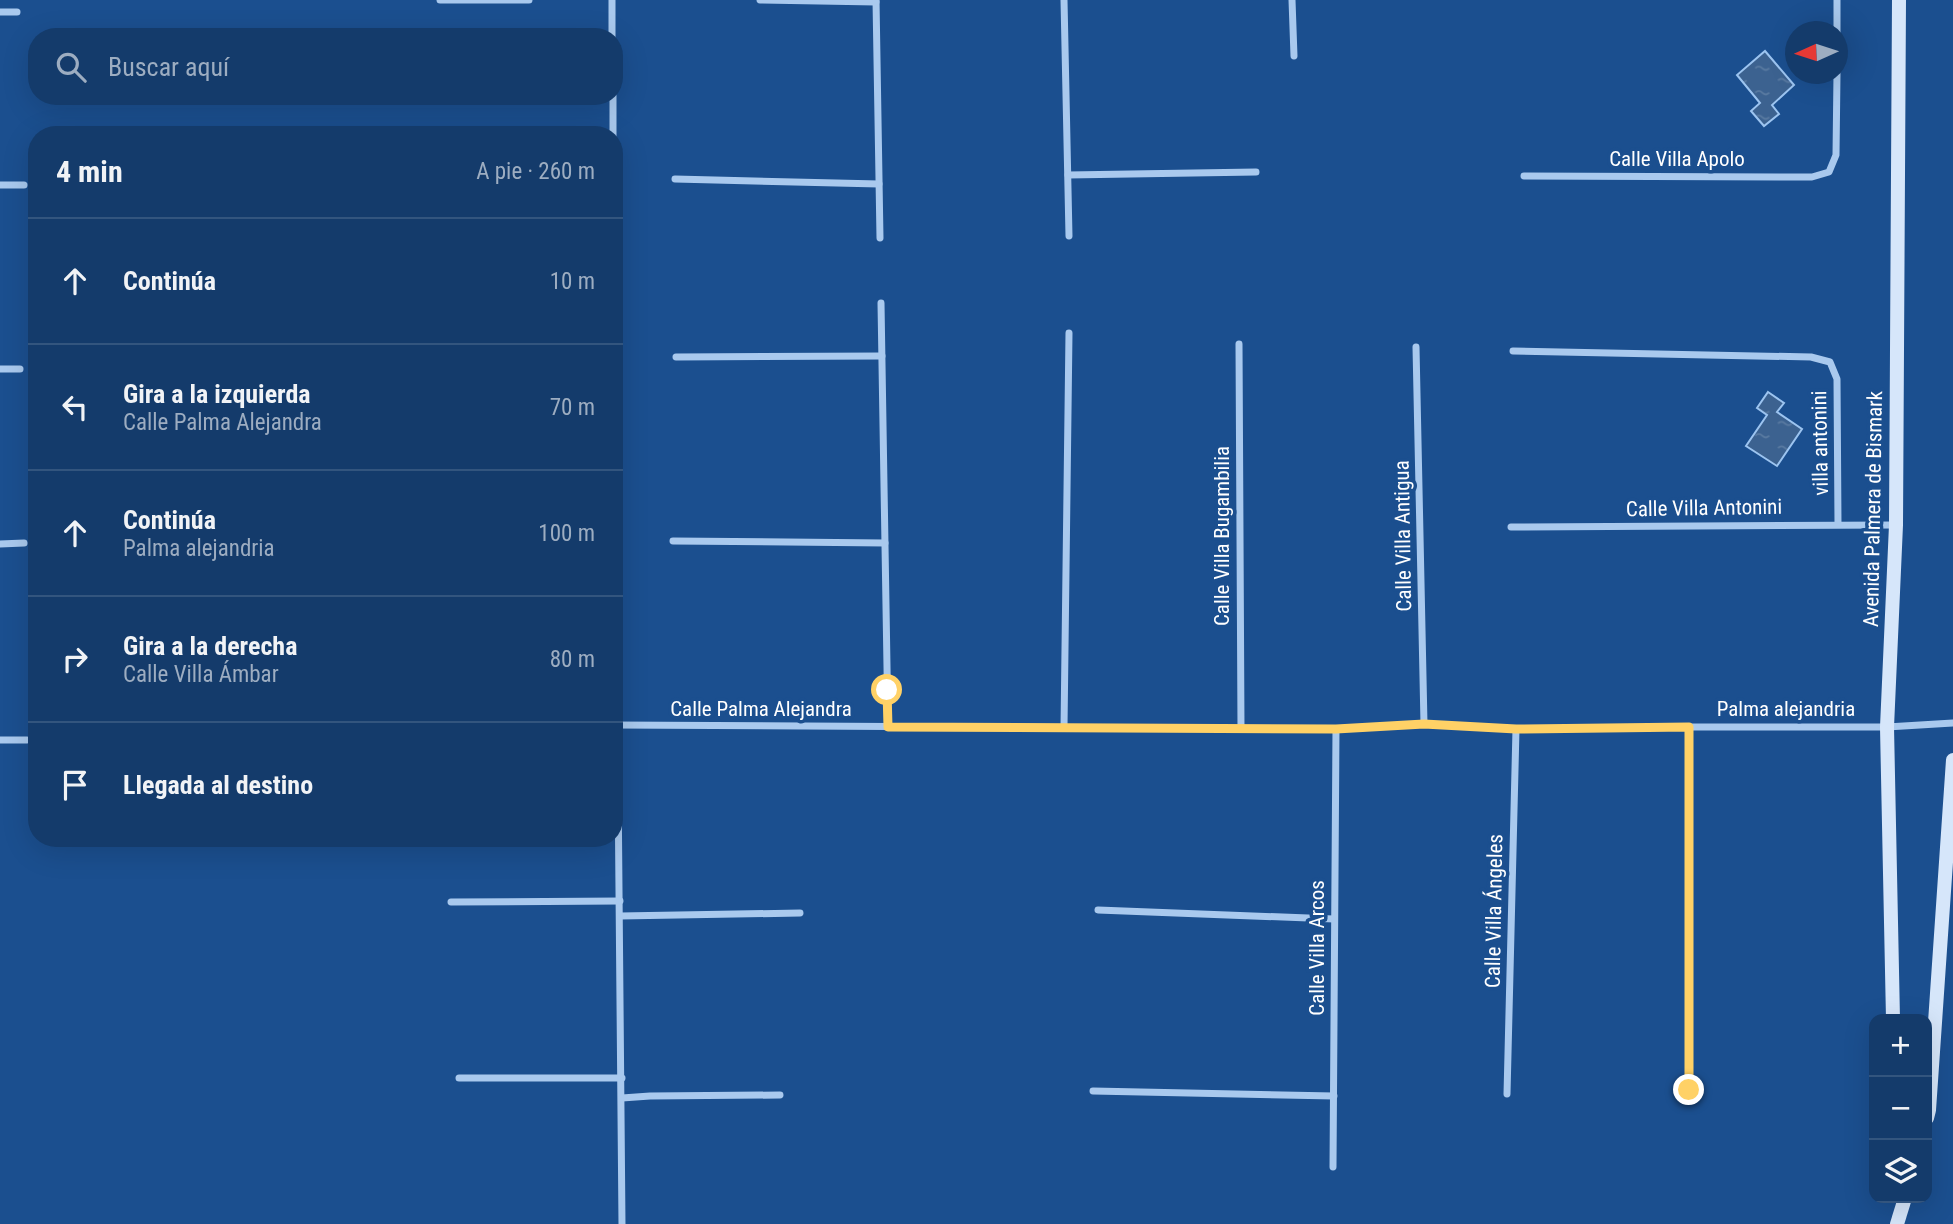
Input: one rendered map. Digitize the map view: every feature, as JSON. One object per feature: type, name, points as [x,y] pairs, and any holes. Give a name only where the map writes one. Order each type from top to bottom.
[{"type":"street","points":[[440,0],[529,0]]},
{"type":"street","points":[[612,0],[612,28]]},
{"type":"street","points":[[760,0],[876,1],[880,238]]},
{"type":"street","points":[[1064,0],[1069,236]]},
{"type":"street","points":[[1292,0],[1294,57]]},
{"type":"street","points":[[1837,0],[1837,21]]},
{"type":"street","name":"Avenida Palmera de Bismark","points":[[1893,1014],[1887,727],[1896,525],[1899,0]]},
{"type":"street","points":[[0,12],[17,12]]},
{"type":"street","name":"Calle Villa Apolo","points":[[1524,176],[1812,177],[1829,173],[1836,155],[1837,84]]},
{"type":"street","points":[[613,105],[613,126]]},
{"type":"street","points":[[1068,175],[1256,172]]},
{"type":"street","points":[[675,178],[879,184]]},
{"type":"street","points":[[0,185],[24,185]]},
{"type":"street","points":[[881,303],[888,727]]},
{"type":"street","points":[[1064,728],[1069,333]]},
{"type":"street","name":"Calle Villa Bugambilia","points":[[1239,344],[1241,728]]},
{"type":"street","name":"Calle Villa Antigua","points":[[1416,347],[1424,724]]},
{"type":"street","name":"villa antonini","points":[[1513,351],[1811,357],[1830,362],[1837,379],[1838,524]]},
{"type":"street","points":[[676,357],[882,356]]},
{"type":"street","points":[[0,369],[20,369]]},
{"type":"street","name":"Calle Villa Antonini","points":[[1511,527],[1896,525]]},
{"type":"street","points":[[673,541],[885,544]]},
{"type":"street","points":[[0,544],[24,543]]},
{"type":"street","name":"Palma alejandria","points":[[1241,728],[1336,729],[1424,724],[1516,729],[1887,727],[1953,723]]},
{"type":"street","name":"Calle Palma Alejandra","points":[[623,725],[1241,728]]},
{"type":"street","points":[[1689,727],[1689,1090]]},
{"type":"street","name":"Calle Villa Arcos","points":[[1333,1167],[1336,729]]},
{"type":"street","name":"Calle Villa Ángeles","points":[[1507,1094],[1516,729]]},
{"type":"street","points":[[0,740],[27,740]]},
{"type":"street","points":[[1931,1077],[1953,760]]},
{"type":"street","points":[[618,847],[622,1224]]},
{"type":"street","points":[[451,902],[620,901]]},
{"type":"street","points":[[1098,910],[1334,919]]},
{"type":"street","points":[[620,916],[800,913]]},
{"type":"street","points":[[459,1078],[621,1078]]},
{"type":"street","points":[[1093,1091],[1334,1096]]},
{"type":"street","points":[[622,1098],[780,1095]]},
{"type":"street","points":[[1897,1203],[1898,1224]]},
{"type":"street","points":[[1898,1224],[1904,1203]]},
{"type":"water","points":[[1765,51],[1785,74],[1785,84],[1794,85],[1772,105],[1779,114],[1764,126],[1751,111],[1760,103],[1737,75]]},
{"type":"water","points":[[1768,392],[1784,403],[1777,412],[1802,429],[1777,466],[1746,446],[1767,415],[1757,408]]},
{"type":"route","points":[[887,690],[888,727],[1336,729],[1424,724],[1516,729],[1689,727],[1689,1090]]}]
